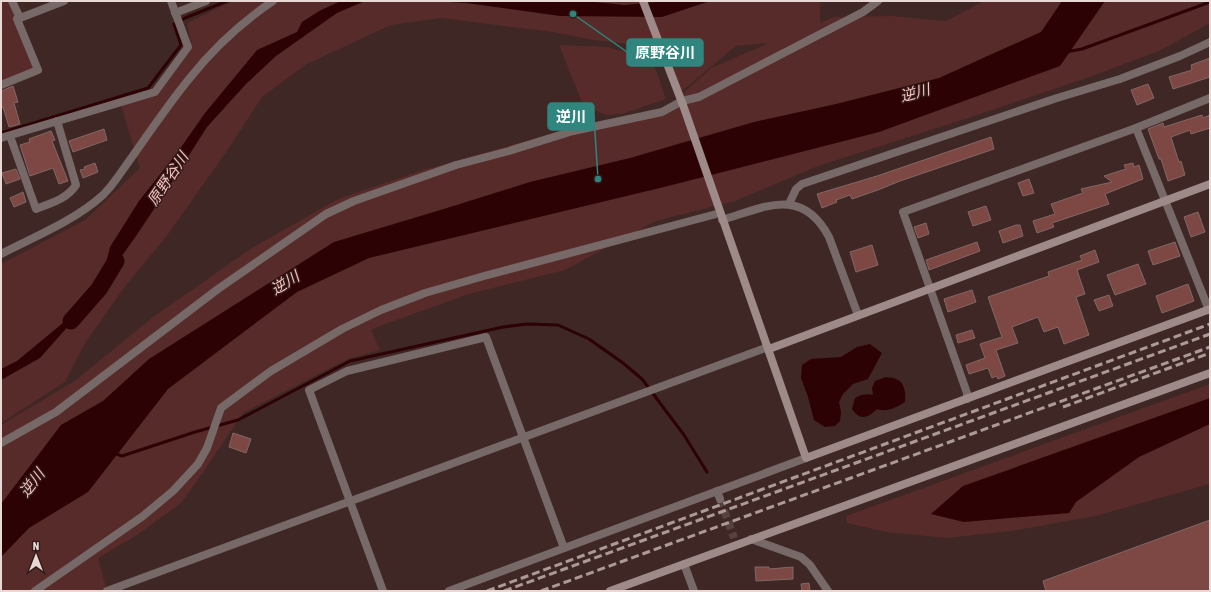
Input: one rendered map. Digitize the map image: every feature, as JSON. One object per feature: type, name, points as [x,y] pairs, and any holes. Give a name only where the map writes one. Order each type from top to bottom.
[{"type":"street","points":[[12,1],[20,18]]},
{"type":"street","points":[[1,85],[38,70],[17,19],[64,1]]},
{"type":"street","points":[[1,138],[155,92],[188,47],[171,1]]},
{"type":"street","points":[[175,13],[206,1]]},
{"type":"street","points":[[1,254],[71,219],[105,193],[189,79],[238,29],[273,1]]},
{"type":"street","points":[[643,1],[681,101],[806,458]]},
{"type":"street","points":[[1,443],[56,412],[218,289],[326,214],[354,201],[456,165],[573,131],[662,112],[681,101],[699,97],[863,12],[878,1]]},
{"type":"street","points":[[789,204],[796,189],[802,184],[1057,98],[1120,79],[1180,56],[1210,42]]},
{"type":"street","points":[[967,398],[967,393],[903,212],[1136,128],[1210,98]]},
{"type":"street","points":[[10,136],[36,209],[71,193],[76,185],[57,121]]},
{"type":"street","points":[[449,591],[564,548],[718,495],[806,458],[1209,310],[1136,128]]},
{"type":"street","points":[[107,591],[1166,202],[1210,184]]},
{"type":"street","points":[[35,591],[143,516],[174,491],[198,464],[207,448],[220,408],[271,371],[342,329],[381,310],[425,293],[720,214],[775,204],[789,204],[803,208],[814,216],[823,226],[829,237],[858,315]]},
{"type":"street","points":[[383,591],[309,390],[346,371],[486,337],[564,548]]},
{"type":"street","points":[[610,591],[684,564],[735,541],[751,539],[1210,372]]},
{"type":"street","points":[[751,539],[801,557],[810,565],[828,591]]},
{"type":"street","points":[[684,564],[694,591]]},
{"type":"shaded area","points":[[1,1],[12,1],[38,70],[1,81]]},
{"type":"shaded area","points":[[233,1],[820,1],[820,23],[834,17],[892,16],[946,21],[984,1],[1210,1],[1210,23],[1159,51],[1090,77],[818,166],[735,201],[656,221],[565,270],[469,294],[371,330],[380,350],[348,359],[243,413],[181,503],[137,535],[98,558],[107,591],[1,591],[1,425],[76,380],[153,317],[252,248],[338,199],[417,172],[533,139],[662,112],[711,68],[769,43],[736,46],[682,91],[653,47],[594,40],[553,32],[441,18],[391,25],[307,64],[262,97],[229,148],[166,237],[126,285],[85,343],[65,382],[1,423],[1,264],[85,220],[140,168],[120,102],[156,90],[192,47],[187,23]]},
{"type":"shaded area","points":[[559,45],[608,47],[617,50],[650,53],[666,99],[622,114],[606,115],[583,105]]},
{"type":"shaded area","points":[[1210,384],[1210,484],[1095,516],[1012,531],[947,538],[886,532],[847,523],[846,516]]},
{"type":"water","points":[[341,1],[365,1],[337,13],[276,56],[246,84],[207,127],[136,236],[92,298],[104,272],[110,247],[139,201],[177,153],[205,113],[257,50],[297,32],[302,22],[321,10]]},
{"type":"water","points":[[432,1],[584,1],[625,5],[665,1],[710,1],[662,17],[560,16],[466,3]]},
{"type":"water","points":[[1062,1],[1105,1],[1060,66],[879,132],[664,187],[369,258],[297,292],[168,389],[88,492],[29,528],[1,557],[1,504],[61,425],[103,401],[149,359],[334,242],[530,182],[630,158],[754,122],[836,104],[939,78],[1041,32]]},
{"type":"water","points":[[87,303],[40,358],[1,380],[1,369],[17,361]]},
{"type":"water","points":[[870,344],[882,353],[868,379],[853,384],[843,394],[839,402],[841,412],[840,421],[835,426],[825,427],[814,420],[801,378],[802,365],[811,359],[841,357],[857,347]]},
{"type":"water","points":[[886,377],[895,378],[903,385],[905,402],[888,410],[877,409],[864,417],[861,417],[855,413],[852,409],[855,398],[868,394],[873,395],[872,388],[875,381]]},
{"type":"water","points":[[1210,398],[1210,424],[1139,457],[1076,502],[1069,513],[964,522],[931,514],[963,486]]},
{"type":"building","points":[[1210,58],[1210,77],[1173,89],[1169,77],[1192,70],[1191,65]]},
{"type":"building","points":[[1148,84],[1154,98],[1137,105],[1131,90]]},
{"type":"building","points":[[13,86],[18,102],[14,103],[20,124],[9,127],[3,107],[1,108],[1,91]]},
{"type":"building","points":[[1202,115],[1203,118],[1210,115],[1210,128],[1191,134],[1190,130],[1171,137],[1185,175],[1168,181],[1161,159],[1159,159],[1148,129],[1163,123],[1164,127]]},
{"type":"building","points":[[104,129],[107,140],[73,152],[69,141]]},
{"type":"building","points":[[51,131],[55,140],[52,141],[68,181],[59,184],[53,168],[30,176],[20,145],[30,142],[29,139]]},
{"type":"building","points":[[991,137],[994,149],[852,199],[850,195],[836,200],[837,202],[822,208],[817,194],[877,176]]},
{"type":"building","points":[[95,163],[98,172],[83,178],[80,170],[85,169],[84,167]]},
{"type":"building","points":[[1133,163],[1134,167],[1139,165],[1143,179],[1105,194],[1109,204],[1052,223],[1054,227],[1037,233],[1033,221],[1055,214],[1051,204],[1083,193],[1081,189],[1112,182],[1104,176],[1126,169],[1124,165]]},
{"type":"building","points":[[16,169],[20,179],[6,184],[2,173]]},
{"type":"building","points":[[1029,179],[1034,193],[1023,196],[1018,183]]},
{"type":"building","points":[[23,192],[26,202],[14,207],[10,198]]},
{"type":"building","points":[[986,206],[991,220],[973,226],[968,212]]},
{"type":"building","points":[[1198,212],[1205,232],[1191,237],[1184,217]]},
{"type":"building","points":[[926,223],[929,234],[918,238],[914,227]]},
{"type":"building","points":[[1020,225],[1023,236],[1003,243],[999,231]]},
{"type":"building","points":[[977,242],[980,251],[929,270],[926,260]]},
{"type":"building","points":[[1175,242],[1180,256],[1153,265],[1148,251]]},
{"type":"building","points":[[872,245],[878,265],[856,272],[850,252]]},
{"type":"building","points":[[1095,250],[1099,262],[1077,270],[1085,294],[1076,297],[1089,335],[1064,344],[1058,327],[1044,332],[1038,317],[1012,327],[1018,343],[996,350],[1005,376],[998,379],[997,376],[992,378],[988,368],[969,374],[966,365],[985,358],[980,344],[1002,337],[988,297],[1049,276],[1048,272],[1082,260],[1080,256]]},
{"type":"building","points":[[1138,264],[1146,284],[1115,295],[1107,275]]},
{"type":"building","points":[[1188,284],[1194,301],[1162,313],[1156,296]]},
{"type":"building","points":[[972,290],[976,302],[948,312],[944,299]]},
{"type":"building","points":[[1109,295],[1113,306],[1099,311],[1094,300]]},
{"type":"building","points":[[972,330],[975,338],[958,343],[956,335]]},
{"type":"building","points":[[233,433],[251,439],[246,453],[229,447]]},
{"type":"building","points":[[1210,520],[1210,591],[1046,591],[1043,581]]},
{"type":"building","points":[[755,567],[769,567],[769,569],[793,567],[793,579],[756,581]]},
{"type":"building","points":[[809,583],[810,591],[802,591],[801,584]]},
{"type":"waterway","points":[[1,133],[148,88],[181,45],[174,24],[227,1]]},
{"type":"waterway","points":[[1066,52],[1082,49],[1210,2]]},
{"type":"waterway","name":"原野谷川","points":[[71,321],[99,289],[116,261]]},
{"type":"waterway","points":[[114,453],[122,456],[195,432],[238,420],[350,361],[503,327],[527,324],[558,325],[589,339],[623,363],[642,379],[684,435],[707,472]]},
{"type":"tunnel","points":[[720,499],[734,538]]},
{"type":"railway","points":[[487,591],[1210,324]]},
{"type":"railway","points":[[504,591],[1210,334]]},
{"type":"railway","points":[[541,591],[1210,347]]},
{"type":"railway","points":[[1063,407],[1210,353]]},
{"type":"place","name":"原野谷川","points":[[573,14]]},
{"type":"place","name":"逆川","points":[[598,179]]}]
